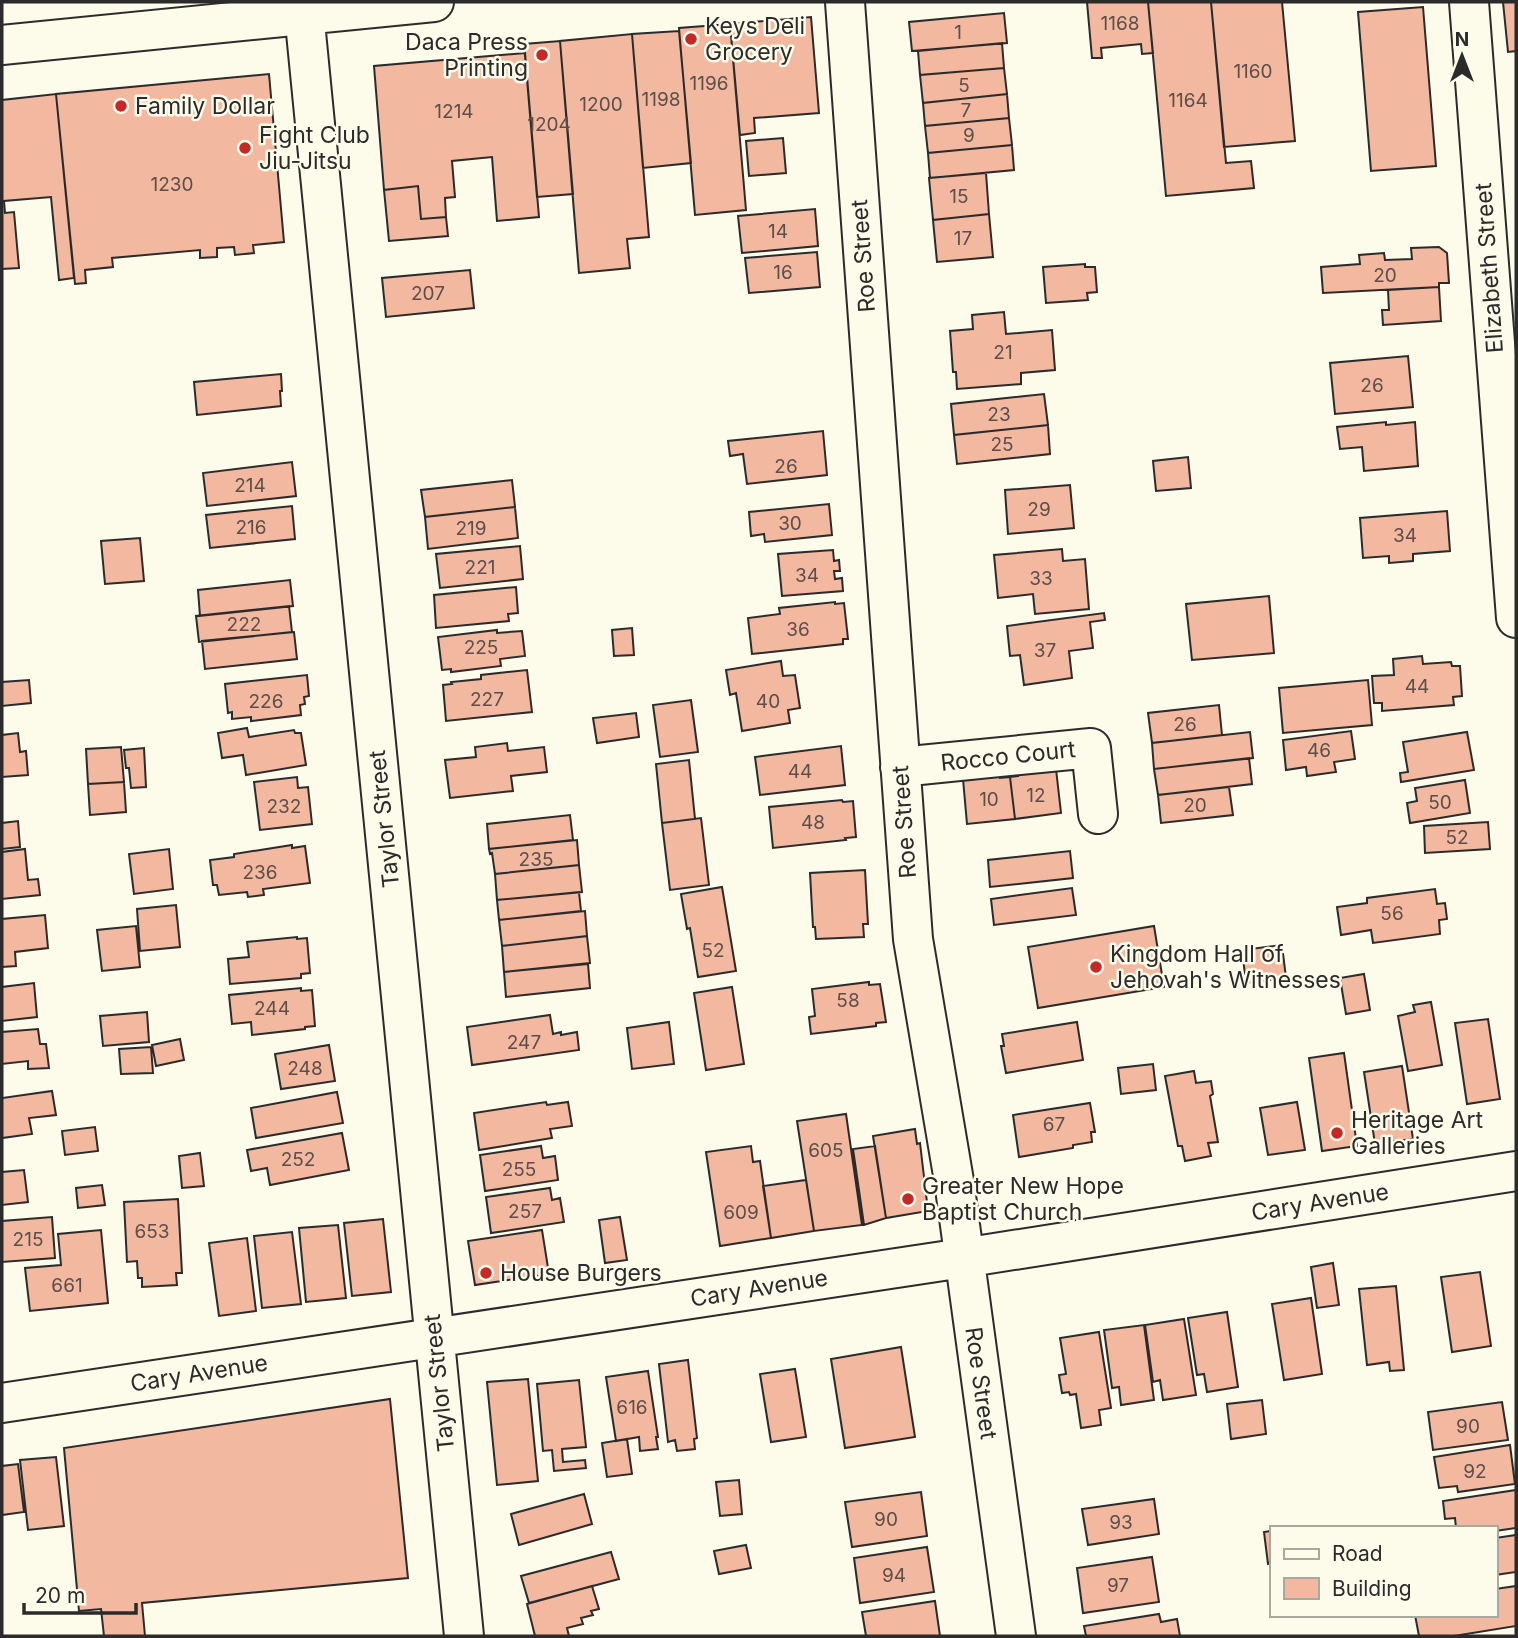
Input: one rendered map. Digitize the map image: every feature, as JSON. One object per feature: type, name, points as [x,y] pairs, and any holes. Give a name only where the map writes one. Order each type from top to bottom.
[{"type":"street","points":[[2,45],[304,8],[434,2]]},
{"type":"street","name":"Roe Street","points":[[845,2],[913,939],[954,1181],[1016,1636]]},
{"type":"street","name":"Elizabeth Street","points":[[1469,2],[1516,618]]},
{"type":"street","name":"Taylor Street","points":[[304,8],[464,1636]]},
{"type":"street","name":"Rocco Court","points":[[900,767],[1091,748],[1098,814]]},
{"type":"street","name":"Cary Avenue","points":[[2,1403],[963,1258],[1516,1171]]},
{"type":"building","points":[[1087,2],[1148,2],[1153,53],[1142,54],[1141,44],[1101,48],[1102,58],[1092,58]]},
{"type":"building","points":[[1148,2],[1211,2],[1226,163],[1251,161],[1254,188],[1166,196]]},
{"type":"building","points":[[1211,2],[1282,2],[1295,141],[1224,147]]},
{"type":"building","points":[[1503,2],[1516,2],[1516,51],[1508,52]]},
{"type":"building","points":[[1423,7],[1436,166],[1371,171],[1358,12]]},
{"type":"building","points":[[1004,13],[1007,43],[912,51],[909,22]]},
{"type":"building","points":[[811,17],[819,113],[754,118],[755,133],[740,135],[730,24]]},
{"type":"building","points":[[730,24],[746,210],[695,215],[679,28]]},
{"type":"building","points":[[679,31],[691,163],[643,168],[632,34]]},
{"type":"building","points":[[632,34],[649,237],[627,239],[630,268],[579,273],[560,41]]},
{"type":"building","points":[[560,41],[573,194],[537,197],[524,44]]},
{"type":"building","points":[[1002,43],[1004,68],[920,75],[918,51]]},
{"type":"building","points":[[525,53],[539,217],[497,221],[492,157],[452,161],[455,197],[445,198],[446,217],[421,219],[418,186],[384,190],[374,66]]},
{"type":"building","points":[[1004,68],[1007,94],[923,103],[920,75]]},
{"type":"building","points":[[269,74],[284,242],[253,245],[254,253],[235,255],[234,247],[217,248],[217,257],[200,258],[200,250],[112,258],[113,267],[85,270],[86,283],[75,284],[56,94]]},
{"type":"building","points":[[56,94],[74,278],[59,280],[51,197],[4,201],[5,213],[14,212],[19,268],[2,269],[2,100]]},
{"type":"building","points":[[1007,94],[1009,118],[925,126],[923,103]]},
{"type":"building","points":[[1009,118],[1012,145],[928,153],[925,126]]},
{"type":"building","points":[[783,138],[786,173],[749,176],[746,141]]},
{"type":"building","points":[[1012,145],[1014,170],[930,178],[928,153]]},
{"type":"building","points":[[986,173],[989,214],[933,220],[929,178]]},
{"type":"building","points":[[418,186],[421,219],[446,217],[448,236],[389,241],[384,190]]},
{"type":"building","points":[[815,209],[818,246],[742,253],[738,216]]},
{"type":"building","points":[[989,214],[993,257],[937,262],[933,220]]},
{"type":"building","points":[[1439,247],[1447,253],[1449,283],[1439,283],[1439,287],[1323,293],[1321,267],[1360,264],[1359,255],[1384,253],[1385,260],[1412,259],[1411,248]]},
{"type":"building","points":[[817,252],[820,287],[749,293],[745,258]]},
{"type":"building","points":[[1085,264],[1085,267],[1095,267],[1097,292],[1087,293],[1088,300],[1046,303],[1043,267]]},
{"type":"building","points":[[470,270],[474,308],[386,317],[382,278]]},
{"type":"building","points":[[1439,287],[1441,321],[1383,325],[1382,310],[1389,310],[1388,290]]},
{"type":"building","points":[[1004,312],[1006,334],[1052,330],[1055,370],[1021,373],[1021,384],[957,389],[950,331],[973,329],[972,315]]},
{"type":"building","points":[[1408,356],[1413,407],[1335,414],[1330,363]]},
{"type":"building","points":[[281,374],[281,406],[197,415],[194,382]]},
{"type":"building","points":[[1044,394],[1048,425],[954,435],[951,404]]},
{"type":"building","points":[[1386,422],[1386,425],[1415,422],[1418,466],[1364,471],[1362,447],[1340,449],[1337,427]]},
{"type":"building","points":[[1048,425],[1050,454],[957,464],[954,435]]},
{"type":"building","points":[[823,431],[827,475],[747,484],[743,454],[730,456],[728,441]]},
{"type":"building","points":[[1188,457],[1191,488],[1156,491],[1153,461]]},
{"type":"building","points":[[292,462],[296,496],[207,506],[203,473]]},
{"type":"building","points":[[512,480],[515,507],[425,517],[421,490]]},
{"type":"building","points":[[1070,485],[1074,528],[1008,534],[1005,490]]},
{"type":"building","points":[[829,504],[832,535],[765,542],[764,534],[751,536],[749,512]]},
{"type":"building","points":[[292,506],[295,539],[210,548],[206,515]]},
{"type":"building","points":[[515,507],[518,538],[428,549],[425,517]]},
{"type":"building","points":[[1447,511],[1450,551],[1413,554],[1413,561],[1389,563],[1389,556],[1363,558],[1360,518]]},
{"type":"building","points":[[140,538],[144,581],[105,584],[101,541]]},
{"type":"building","points":[[520,546],[523,579],[440,588],[436,554]]},
{"type":"building","points":[[1062,549],[1063,561],[1085,559],[1089,609],[1035,614],[1033,594],[998,598],[994,555]]},
{"type":"building","points":[[833,550],[834,561],[839,560],[840,571],[834,571],[835,579],[842,578],[843,591],[782,596],[778,554]]},
{"type":"building","points":[[290,580],[293,606],[200,616],[198,590]]},
{"type":"building","points":[[516,587],[518,613],[508,614],[509,621],[436,628],[434,595]]},
{"type":"building","points":[[1269,596],[1274,653],[1192,660],[1186,604]]},
{"type":"building","points":[[844,603],[848,639],[843,639],[843,644],[752,654],[748,618],[780,614],[779,608]]},
{"type":"building","points":[[289,606],[292,632],[199,642],[196,616]]},
{"type":"building","points":[[1104,613],[1105,620],[1090,622],[1093,648],[1069,651],[1072,678],[1024,685],[1020,655],[1010,656],[1007,626]]},
{"type":"building","points":[[632,628],[634,655],[614,656],[612,630]]},
{"type":"building","points":[[497,630],[497,633],[522,631],[525,656],[500,659],[501,666],[451,672],[451,669],[442,670],[438,637]]},
{"type":"building","points":[[294,632],[297,659],[205,669],[202,641]]},
{"type":"building","points":[[1422,656],[1423,664],[1451,662],[1452,666],[1460,666],[1462,696],[1453,697],[1454,705],[1382,711],[1382,703],[1374,703],[1372,676],[1394,675],[1393,659]]},
{"type":"building","points":[[781,661],[783,676],[795,675],[800,708],[788,710],[790,723],[742,731],[736,693],[730,695],[726,670]]},
{"type":"building","points":[[527,670],[532,712],[446,721],[443,685],[481,679],[481,675]]},
{"type":"building","points":[[307,675],[309,696],[304,697],[305,704],[300,705],[301,715],[251,721],[251,717],[232,719],[232,712],[228,713],[225,684]]},
{"type":"building","points":[[29,680],[31,703],[2,706],[2,682]]},
{"type":"building","points":[[1368,680],[1372,725],[1283,733],[1279,688]]},
{"type":"building","points":[[691,700],[698,752],[660,757],[653,705]]},
{"type":"building","points":[[1219,705],[1222,735],[1152,743],[1148,713]]},
{"type":"building","points":[[636,713],[639,737],[597,743],[593,718]]},
{"type":"building","points":[[247,728],[249,737],[294,730],[295,733],[301,733],[306,765],[246,775],[243,755],[222,758],[218,733]]},
{"type":"building","points":[[1351,731],[1355,759],[1334,762],[1336,772],[1307,776],[1306,767],[1286,770],[1283,740]]},
{"type":"building","points":[[1250,732],[1253,758],[1154,769],[1152,743]]},
{"type":"building","points":[[1467,732],[1474,770],[1401,782],[1400,773],[1408,772],[1403,742]]},
{"type":"building","points":[[18,733],[20,752],[26,751],[28,775],[2,777],[2,735]]},
{"type":"building","points":[[507,743],[508,751],[544,747],[547,772],[511,776],[513,791],[450,798],[445,760],[476,757],[475,747]]},
{"type":"building","points":[[841,746],[845,785],[760,795],[755,757]]},
{"type":"building","points":[[121,747],[124,782],[88,784],[86,749]]},
{"type":"building","points":[[144,748],[146,787],[131,788],[124,750]]},
{"type":"building","points":[[1249,758],[1252,784],[1158,795],[1154,769]]},
{"type":"building","points":[[689,760],[695,819],[662,823],[656,764]]},
{"type":"building","points":[[1056,769],[1061,813],[1015,819],[1010,777],[1018,776],[1018,773]]},
{"type":"building","points":[[1000,775],[1000,778],[1010,777],[1015,819],[967,824],[963,779]]},
{"type":"building","points":[[297,777],[298,788],[308,787],[312,824],[260,830],[254,782]]},
{"type":"building","points":[[1465,780],[1470,813],[1410,823],[1407,803],[1417,801],[1415,788]]},
{"type":"building","points":[[124,782],[126,812],[90,815],[88,784]]},
{"type":"building","points":[[1229,787],[1233,815],[1161,823],[1158,795]]},
{"type":"building","points":[[853,801],[856,837],[773,848],[769,807]]},
{"type":"building","points":[[570,815],[573,840],[489,849],[487,824]]},
{"type":"building","points":[[701,818],[709,885],[670,890],[662,823]]},
{"type":"building","points":[[18,821],[20,847],[2,849],[2,823]]},
{"type":"building","points":[[1488,822],[1490,849],[1425,853],[1424,826]]},
{"type":"building","points":[[577,840],[579,865],[495,874],[489,849]]},
{"type":"building","points":[[292,845],[292,848],[305,846],[310,883],[263,889],[264,895],[248,897],[247,892],[219,895],[217,885],[213,885],[210,860]]},
{"type":"building","points":[[25,849],[28,880],[38,879],[40,895],[2,899],[2,852]]},
{"type":"building","points":[[169,849],[173,889],[134,894],[129,854]]},
{"type":"building","points":[[1070,851],[1073,878],[990,887],[988,860]]},
{"type":"building","points":[[579,865],[582,892],[497,900],[495,874]]},
{"type":"building","points":[[865,870],[868,924],[863,924],[864,937],[816,939],[810,873]]},
{"type":"building","points":[[722,887],[736,971],[698,977],[681,894]]},
{"type":"building","points":[[1072,888],[1076,915],[994,925],[991,899]]},
{"type":"building","points":[[1435,889],[1437,904],[1445,903],[1447,919],[1439,920],[1440,934],[1373,943],[1371,930],[1341,935],[1337,907],[1367,903],[1367,898]]},
{"type":"building","points":[[579,892],[581,911],[499,920],[497,900]]},
{"type":"building","points":[[176,905],[180,947],[140,951],[137,909]]},
{"type":"building","points":[[585,911],[587,936],[502,946],[499,920]]},
{"type":"building","points":[[45,915],[48,948],[15,952],[16,966],[2,967],[2,919]]},
{"type":"building","points":[[136,926],[140,967],[102,971],[97,930]]},
{"type":"building","name":"Kingdom Hall of Jehovah's Witnesses","points":[[1154,926],[1164,987],[1038,1008],[1028,947]]},
{"type":"building","points":[[587,936],[590,963],[504,972],[502,946]]},
{"type":"building","points":[[307,938],[310,973],[301,974],[301,978],[230,984],[228,959],[249,957],[247,942]]},
{"type":"building","points":[[1282,945],[1286,978],[1246,983],[1242,950]]},
{"type":"building","points":[[588,964],[590,988],[506,997],[504,972]]},
{"type":"building","points":[[1364,974],[1370,1010],[1346,1014],[1340,978]]},
{"type":"building","points":[[869,982],[869,985],[880,984],[886,1022],[876,1023],[876,1026],[811,1034],[809,1017],[815,1016],[812,989]]},
{"type":"building","points":[[34,983],[37,1017],[2,1021],[2,987]]},
{"type":"building","points":[[732,987],[744,1064],[706,1070],[694,993]]},
{"type":"building","points":[[301,988],[301,991],[312,990],[315,1026],[252,1035],[251,1022],[232,1024],[229,995]]},
{"type":"building","points":[[1431,1002],[1442,1065],[1408,1071],[1398,1016],[1415,1012],[1413,1005]]},
{"type":"building","points":[[147,1012],[149,1042],[103,1046],[100,1016]]},
{"type":"building","points":[[550,1015],[553,1034],[577,1032],[579,1050],[472,1065],[467,1027]]},
{"type":"building","points":[[1488,1019],[1500,1099],[1467,1104],[1455,1023]]},
{"type":"building","points":[[669,1022],[674,1064],[632,1069],[627,1028]]},
{"type":"building","points":[[1077,1022],[1083,1060],[1006,1073],[1001,1046],[1004,1046],[1002,1034]]},
{"type":"building","points":[[38,1029],[40,1044],[46,1044],[49,1068],[28,1069],[28,1061],[2,1064],[2,1032]]},
{"type":"building","points":[[180,1039],[184,1060],[156,1066],[152,1045]]},
{"type":"building","points":[[329,1045],[335,1081],[281,1089],[275,1054]]},
{"type":"building","points":[[151,1047],[153,1073],[121,1074],[119,1049]]},
{"type":"building","points":[[1344,1053],[1357,1146],[1322,1151],[1309,1058]]},
{"type":"building","points":[[1153,1064],[1156,1090],[1121,1094],[1118,1068]]},
{"type":"building","points":[[1402,1066],[1413,1139],[1375,1144],[1364,1072]]},
{"type":"building","points":[[1194,1071],[1196,1083],[1211,1081],[1213,1094],[1210,1096],[1218,1142],[1208,1143],[1211,1156],[1185,1161],[1182,1146],[1178,1146],[1165,1076]]},
{"type":"building","points":[[52,1091],[56,1115],[29,1118],[32,1134],[2,1138],[2,1098]]},
{"type":"building","points":[[337,1092],[343,1123],[256,1138],[251,1108]]},
{"type":"building","points":[[546,1102],[547,1105],[568,1102],[572,1126],[550,1129],[552,1138],[479,1150],[474,1113]]},
{"type":"building","points":[[1297,1102],[1305,1150],[1268,1155],[1260,1108]]},
{"type":"building","points":[[1090,1103],[1095,1132],[1091,1132],[1092,1142],[1019,1157],[1013,1115]]},
{"type":"building","points":[[846,1114],[862,1225],[814,1231],[797,1121]]},
{"type":"building","points":[[95,1127],[98,1151],[65,1155],[62,1131]]},
{"type":"building","points":[[915,1129],[917,1144],[920,1143],[928,1211],[886,1218],[873,1136]]},
{"type":"building","points":[[342,1133],[349,1170],[270,1185],[267,1168],[251,1171],[247,1150]]},
{"type":"building","points":[[541,1146],[543,1158],[555,1156],[558,1180],[485,1191],[480,1155]]},
{"type":"building","points":[[751,1146],[753,1162],[760,1161],[771,1238],[720,1246],[706,1152]]},
{"type":"building","points":[[875,1146],[886,1218],[864,1225],[853,1149]]},
{"type":"building","points":[[200,1153],[204,1186],[182,1188],[179,1156]]},
{"type":"building","points":[[24,1170],[28,1202],[2,1205],[2,1172]]},
{"type":"building","points":[[806,1180],[814,1231],[771,1238],[763,1186]]},
{"type":"building","points":[[102,1185],[105,1205],[78,1208],[76,1188]]},
{"type":"building","points":[[550,1188],[552,1200],[560,1198],[564,1222],[491,1233],[486,1197]]},
{"type":"building","points":[[178,1199],[182,1273],[176,1273],[177,1285],[142,1287],[142,1278],[138,1278],[137,1261],[127,1262],[124,1202]]},
{"type":"building","points":[[52,1217],[55,1258],[2,1262],[2,1221]]},
{"type":"building","points":[[620,1217],[627,1260],[605,1263],[599,1220]]},
{"type":"building","points":[[383,1219],[391,1292],[352,1296],[344,1223]]},
{"type":"building","points":[[338,1225],[346,1298],[306,1302],[299,1228]]},
{"type":"building","points":[[101,1230],[108,1303],[30,1311],[25,1268],[61,1265],[58,1234]]},
{"type":"building","points":[[542,1230],[549,1274],[475,1285],[468,1241]]},
{"type":"building","points":[[292,1232],[301,1304],[262,1308],[254,1236]]},
{"type":"building","points":[[247,1238],[256,1311],[219,1316],[209,1243]]},
{"type":"building","points":[[1333,1263],[1339,1305],[1317,1308],[1311,1267]]},
{"type":"building","points":[[1480,1272],[1491,1346],[1452,1352],[1441,1277]]},
{"type":"building","points":[[1396,1286],[1404,1370],[1390,1371],[1389,1362],[1367,1365],[1359,1289]]},
{"type":"building","points":[[1311,1298],[1322,1374],[1284,1380],[1272,1304]]},
{"type":"building","points":[[1227,1312],[1238,1387],[1207,1392],[1204,1374],[1197,1375],[1188,1318]]},
{"type":"building","points":[[1184,1319],[1196,1395],[1163,1400],[1160,1380],[1153,1382],[1145,1325]]},
{"type":"building","points":[[1144,1325],[1154,1400],[1121,1405],[1119,1387],[1112,1388],[1104,1330]]},
{"type":"building","points":[[1099,1332],[1111,1408],[1099,1410],[1101,1425],[1081,1428],[1076,1394],[1062,1393],[1059,1375],[1066,1374],[1060,1338]]},
{"type":"building","points":[[901,1347],[915,1437],[845,1448],[831,1359]]},
{"type":"building","points":[[688,1360],[697,1438],[694,1439],[695,1449],[677,1451],[675,1440],[668,1442],[659,1364]]},
{"type":"building","points":[[795,1369],[806,1437],[771,1442],[760,1374]]},
{"type":"building","points":[[648,1371],[658,1449],[640,1451],[639,1437],[616,1441],[606,1377]]},
{"type":"building","points":[[528,1379],[538,1481],[497,1485],[487,1382]]},
{"type":"building","points":[[579,1380],[586,1447],[562,1449],[563,1462],[585,1460],[586,1468],[554,1471],[552,1450],[543,1451],[537,1384]]},
{"type":"building","points":[[390,1399],[408,1578],[142,1603],[145,1636],[104,1636],[101,1609],[79,1611],[64,1448]]},
{"type":"building","points":[[1262,1400],[1266,1434],[1231,1439],[1227,1404]]},
{"type":"building","points":[[1502,1402],[1508,1440],[1433,1450],[1428,1412]]},
{"type":"building","points":[[627,1439],[632,1474],[607,1477],[602,1443]]},
{"type":"building","points":[[1510,1445],[1515,1484],[1458,1492],[1457,1486],[1439,1488],[1434,1457]]},
{"type":"building","points":[[56,1457],[64,1526],[28,1530],[20,1460]]},
{"type":"building","points":[[18,1464],[24,1512],[2,1515],[2,1466]]},
{"type":"building","points":[[739,1480],[742,1514],[720,1516],[716,1482]]},
{"type":"building","points":[[1516,1490],[1516,1528],[1497,1531],[1497,1526],[1456,1526],[1455,1518],[1445,1519],[1443,1501]]},
{"type":"building","points":[[921,1492],[927,1536],[852,1547],[845,1502]]},
{"type":"building","points":[[584,1494],[592,1524],[519,1545],[511,1514]]},
{"type":"building","points":[[1154,1499],[1159,1534],[1088,1545],[1082,1509]]},
{"type":"building","points":[[1270,1531],[1268,1564],[1264,1532]]},
{"type":"building","points":[[1516,1535],[1516,1572],[1497,1575],[1497,1538]]},
{"type":"building","points":[[746,1545],[751,1568],[719,1574],[714,1551]]},
{"type":"building","points":[[927,1547],[934,1592],[860,1603],[854,1558]]},
{"type":"building","points":[[611,1552],[619,1579],[529,1603],[521,1576]]},
{"type":"building","points":[[1152,1557],[1159,1602],[1083,1613],[1077,1568]]},
{"type":"building","points":[[592,1586],[599,1609],[591,1611],[593,1615],[581,1618],[583,1624],[567,1628],[569,1636],[535,1636],[527,1604]]},
{"type":"building","points":[[1516,1586],[1516,1626],[1454,1636],[1419,1636],[1415,1617],[1497,1617],[1497,1589]]},
{"type":"building","points":[[935,1601],[940,1636],[866,1636],[862,1612]]},
{"type":"building","points":[[1159,1614],[1161,1622],[1177,1619],[1180,1636],[1086,1636],[1084,1626]]},
{"type":"place","name":"Keys Deli Grocery","points":[[691,39]]},
{"type":"place","name":"Daca Press Printing","points":[[542,55]]},
{"type":"place","name":"Family Dollar","points":[[121,106]]},
{"type":"place","name":"Fight Club Jiu-Jitsu","points":[[245,148]]},
{"type":"place","name":"Kingdom Hall of Jehovah's Witnesses","points":[[1096,967]]},
{"type":"place","name":"Heritage Art Galleries","points":[[1337,1133]]},
{"type":"place","name":"Greater New Hope Baptist Church","points":[[908,1199]]},
{"type":"place","name":"House Burgers","points":[[486,1273]]}]
